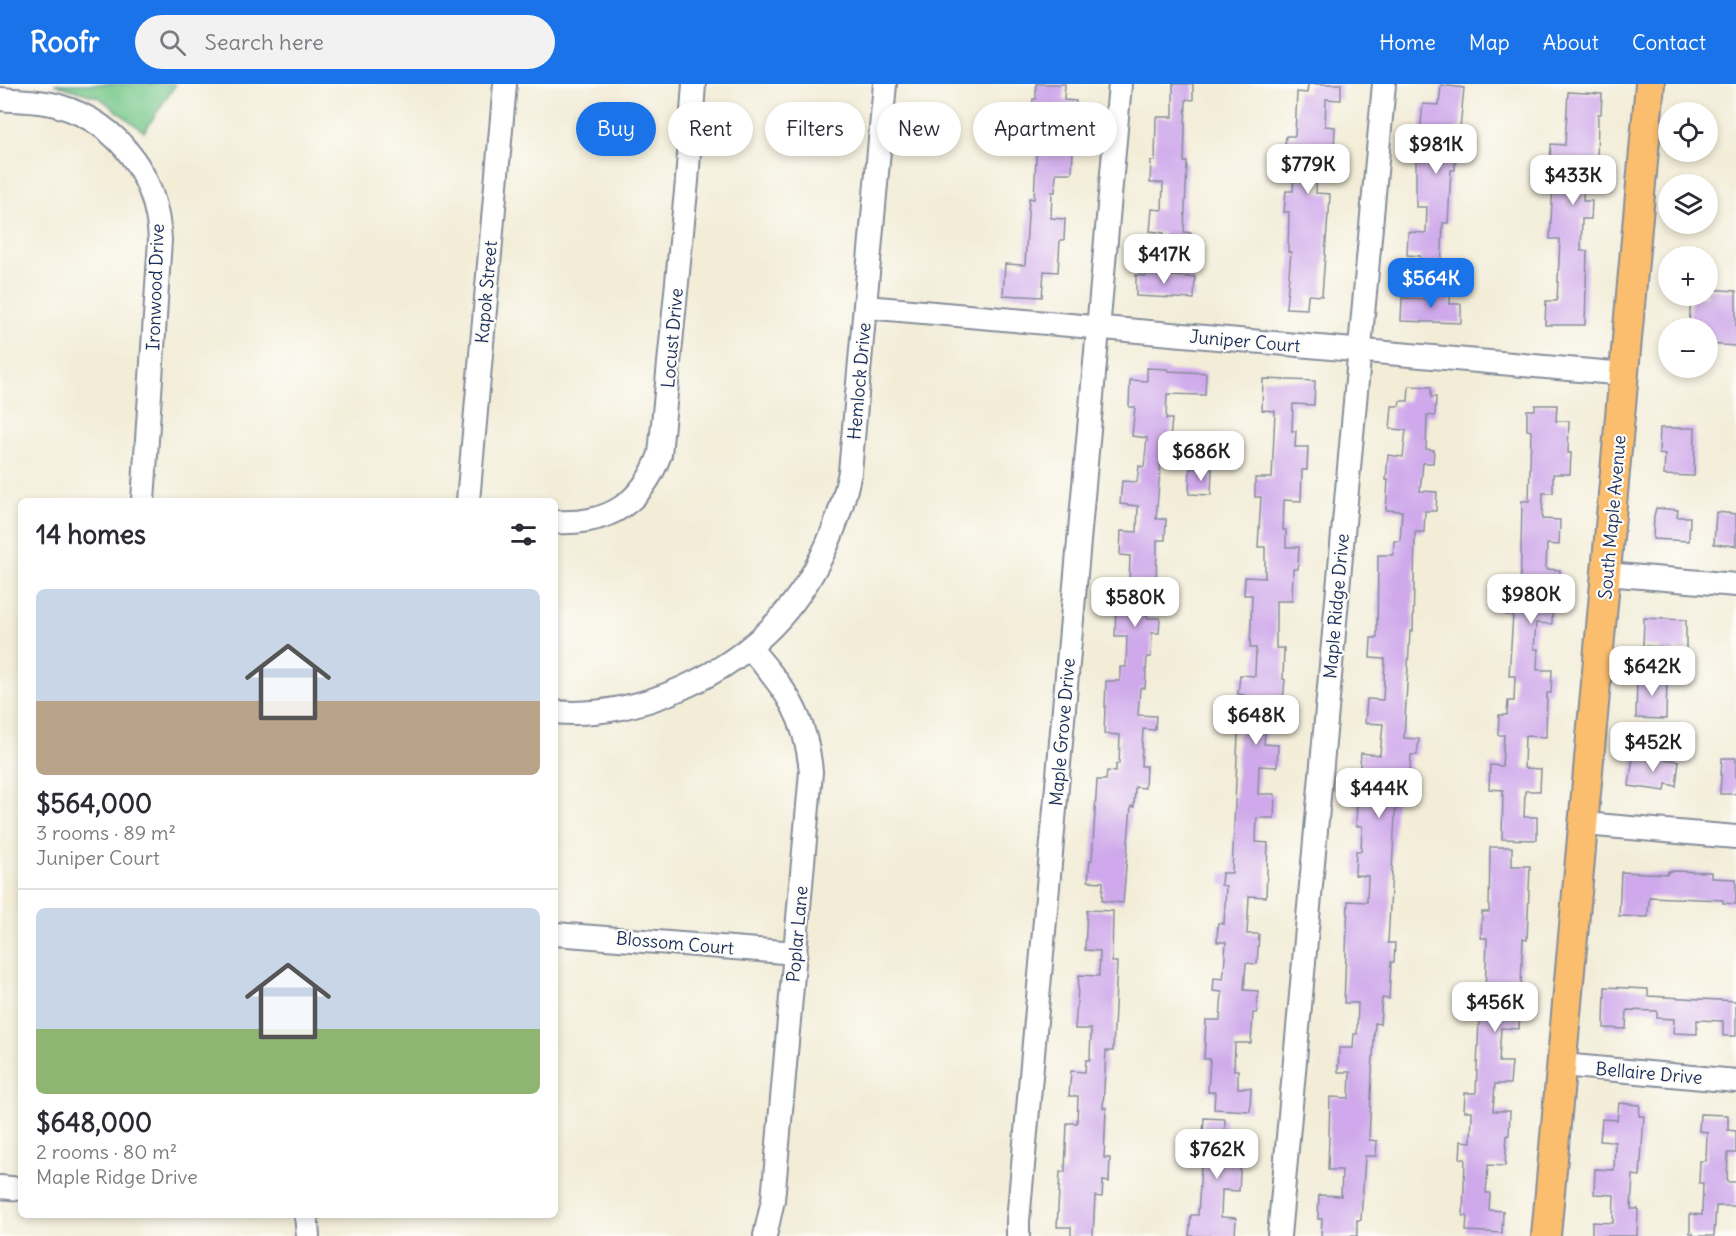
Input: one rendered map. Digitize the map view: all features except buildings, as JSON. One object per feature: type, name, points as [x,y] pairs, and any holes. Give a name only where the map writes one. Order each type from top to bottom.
[{"type":"main road","name":"South Maple Avenue","points":[[1546,1236],[1650,84]]},
{"type":"street","name":"Kapok Street","points":[[468,498],[505,84]]},
{"type":"street","name":"Locust Drive","points":[[558,522],[592,521],[619,510],[640,492],[649,480],[660,454],[686,193],[694,84]]},
{"type":"street","name":"Hemlock Drive","points":[[558,712],[604,711],[638,704],[666,696],[702,680],[750,648],[789,609],[810,579],[839,519],[850,472],[885,84]]},
{"type":"street","name":"Maple Grove Drive","points":[[1018,1236],[1120,84]]},
{"type":"street","name":"Maple Ridge Drive","points":[[1280,1236],[1384,84]]},
{"type":"street","name":"Ironwood Drive","points":[[0,99],[49,104],[86,116],[126,149],[142,172],[153,196],[159,222],[160,240],[143,498]]},
{"type":"street","name":"Juniper Court","points":[[866,307],[1624,374]]},
{"type":"street","points":[[1606,574],[1736,585]]},
{"type":"street","name":"Poplar Lane","points":[[750,648],[791,699],[802,724],[810,753],[811,772],[773,1200],[765,1236]]},
{"type":"street","points":[[1584,824],[1736,837]]},
{"type":"street","name":"Blossom Court","points":[[558,934],[796,953]]},
{"type":"street","name":"Bellaire Drive","points":[[1562,1065],[1736,1081]]},
{"type":"street","points":[[0,1187],[18,1189]]},
{"type":"street","points":[[306,1218],[308,1236]]},
{"type":"green space","points":[[54,84],[176,84],[144,132],[100,98]]}]
